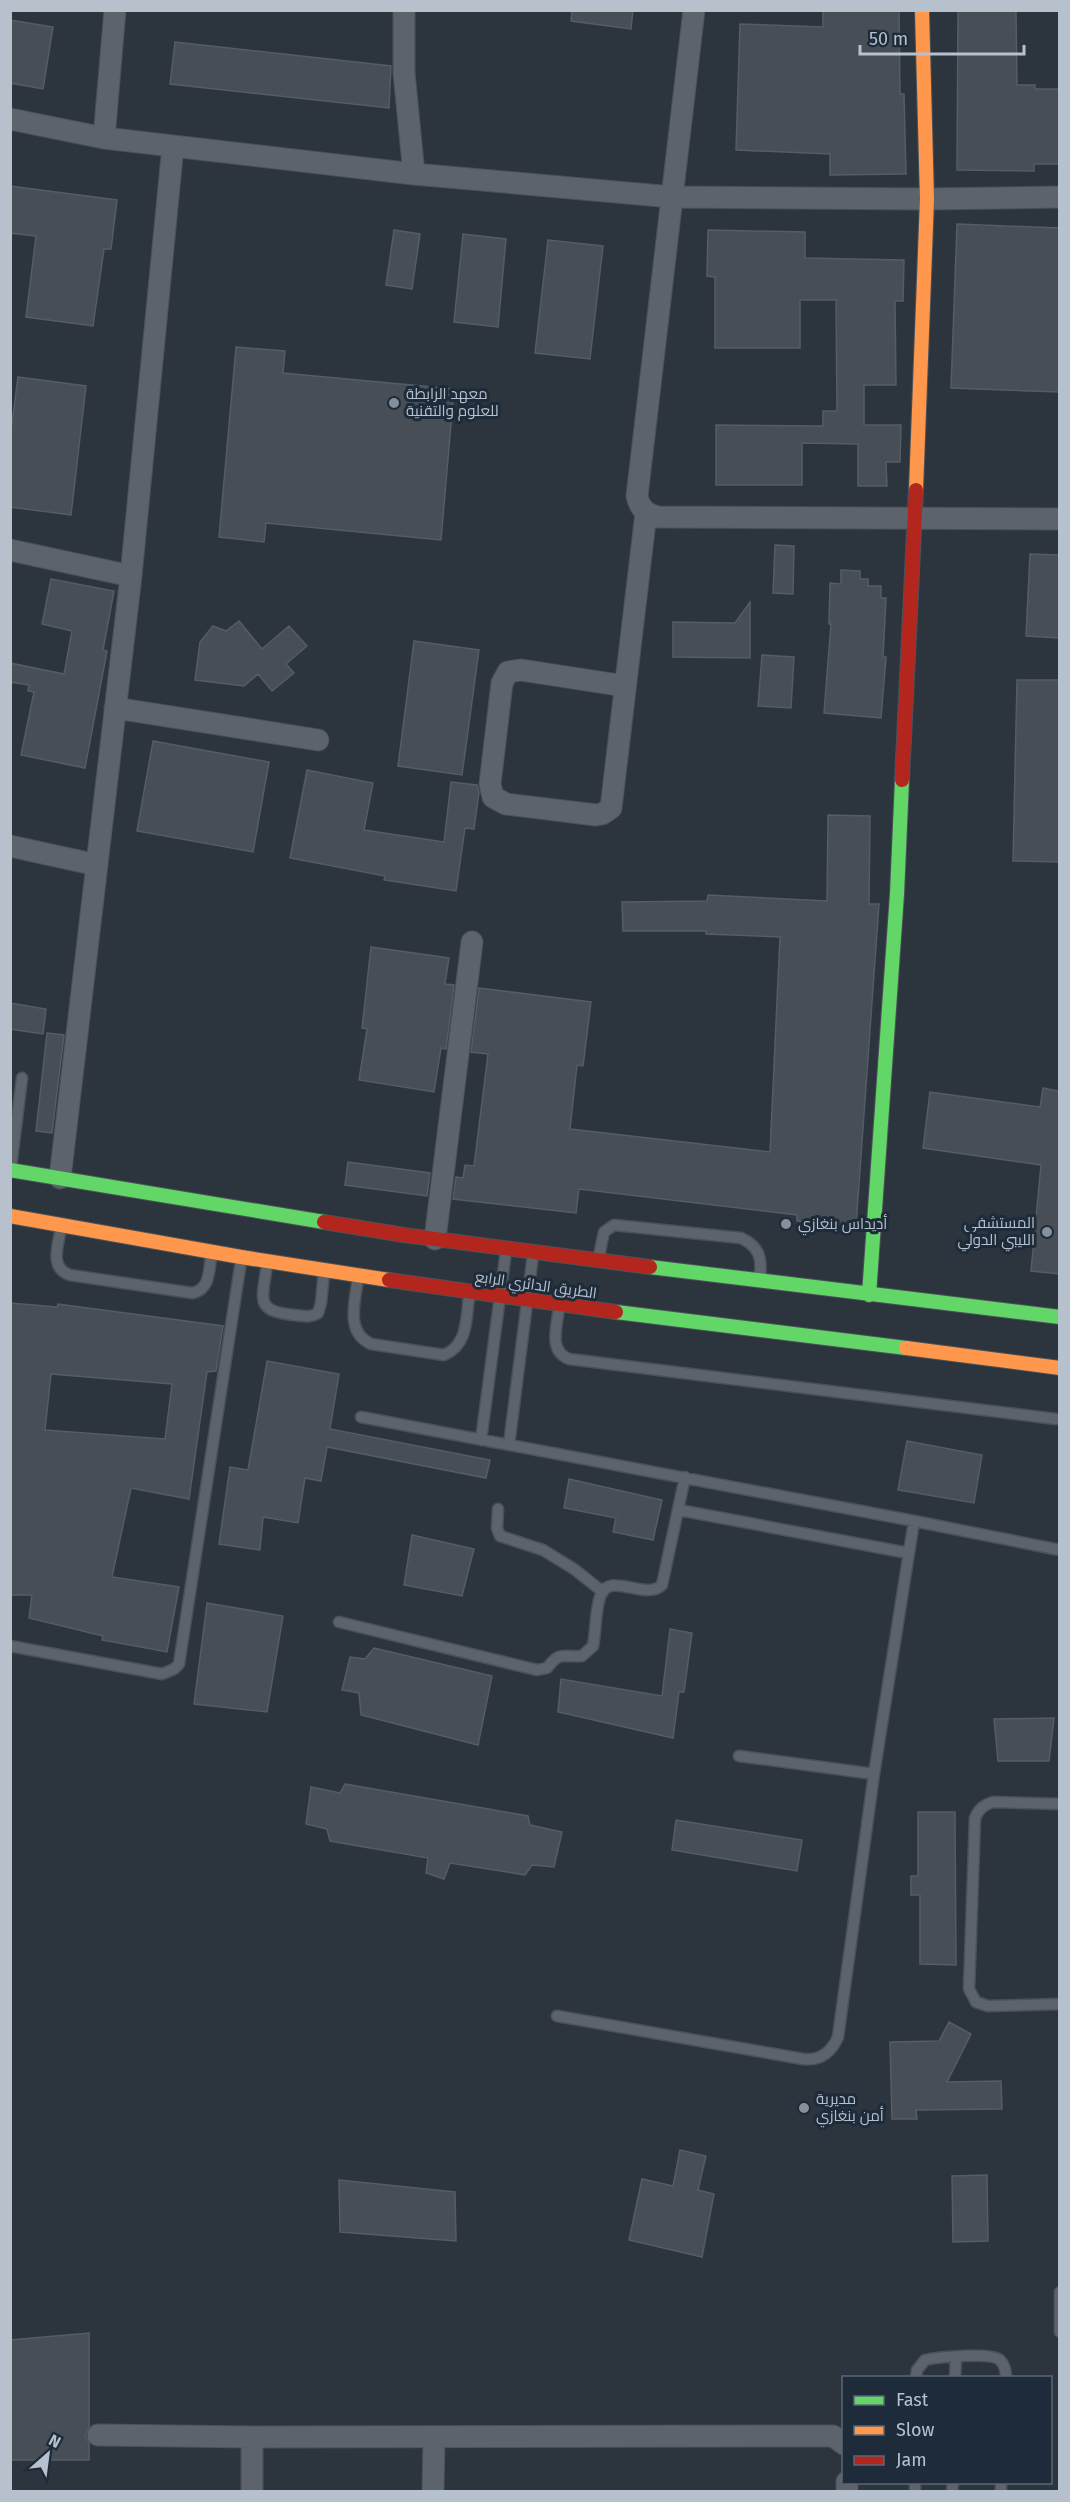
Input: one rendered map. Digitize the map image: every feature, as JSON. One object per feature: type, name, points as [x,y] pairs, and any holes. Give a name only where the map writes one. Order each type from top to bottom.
[{"type":"main road","points":[[869,1295],[897,894],[915,519],[927,199],[922,10]]},
{"type":"main road","points":[[11,1170],[435,1239],[1059,1317]]},
{"type":"main road","name":"الطريق الدائري الرابع","points":[[10,1216],[241,1257],[500,1297],[1059,1368]]},
{"type":"street","points":[[104,138],[115,10]]},
{"type":"street","points":[[404,10],[404,73],[414,174]]},
{"type":"street","points":[[694,10],[637,496],[641,508],[646,513],[658,517],[1059,519]]},
{"type":"street","points":[[10,119],[104,138],[414,174],[672,197],[927,199],[1059,197]]},
{"type":"street","points":[[60,1178],[131,576],[173,146]]},
{"type":"street","points":[[625,686],[521,670],[508,672],[502,683],[490,784],[493,797],[506,804],[596,815],[608,812],[612,802],[646,513]]},
{"type":"street","points":[[10,550],[131,576]]},
{"type":"street","points":[[115,708],[318,740]]},
{"type":"street","points":[[10,846],[97,865]]},
{"type":"street","points":[[435,1239],[472,942]]},
{"type":"street","points":[[98,2435],[833,2436],[842,2443]]},
{"type":"street","points":[[252,2437],[252,2492]]},
{"type":"street","points":[[433,2492],[434,2437]]},
{"type":"lane","points":[[11,1170],[22,1077]]},
{"type":"lane","points":[[62,1225],[56,1261],[59,1269],[70,1275],[198,1292],[207,1284],[212,1251]]},
{"type":"lane","points":[[599,1259],[604,1232],[614,1225],[741,1238],[749,1241],[760,1255],[759,1279]]},
{"type":"lane","points":[[481,1440],[506,1248]]},
{"type":"lane","points":[[509,1445],[534,1252]]},
{"type":"lane","points":[[10,1646],[162,1674],[179,1664],[241,1257]]},
{"type":"lane","points":[[267,1261],[263,1301],[268,1309],[276,1313],[309,1317],[318,1312],[324,1270]]},
{"type":"lane","points":[[358,1275],[353,1320],[358,1335],[371,1344],[444,1355],[451,1352],[462,1340],[469,1292]]},
{"type":"lane","points":[[559,1305],[555,1342],[560,1354],[569,1359],[1056,1419]]},
{"type":"lane","points":[[361,1417],[1059,1550]]},
{"type":"lane","points":[[603,1592],[616,1585],[652,1590],[662,1585],[686,1478]]},
{"type":"lane","points":[[498,1509],[497,1528],[500,1536],[543,1550],[574,1569],[603,1592]]},
{"type":"lane","points":[[679,1510],[908,1554]]},
{"type":"lane","points":[[557,2016],[803,2059],[817,2059],[830,2051],[838,2037],[874,1774],[914,1521]]},
{"type":"lane","points":[[339,1622],[542,1670],[547,1668],[556,1657],[582,1656],[591,1650],[603,1592]]},
{"type":"lane","points":[[739,1756],[874,1774]]},
{"type":"lane","points":[[1059,1804],[994,1802],[988,1803],[977,1812],[969,1989],[976,2002],[988,2006],[1059,2004]]},
{"type":"lane","points":[[1059,2292],[1059,2332]]},
{"type":"lane","points":[[916,2376],[917,2370],[925,2360],[995,2357],[1005,2366],[1006,2376]]},
{"type":"lane","points":[[955,2376],[956,2358]]},
{"type":"building","points":[[572,10],[633,10],[631,29],[571,21]]},
{"type":"building","points":[[823,10],[899,10],[900,94],[904,94],[906,174],[830,175],[830,154],[736,150],[740,24],[823,27]]},
{"type":"building","points":[[958,10],[1016,10],[1017,85],[1035,85],[1035,89],[1059,89],[1059,164],[1034,164],[1034,171],[957,170]]},
{"type":"building","points":[[10,20],[53,27],[43,89],[10,83]]},
{"type":"building","points":[[175,42],[391,66],[389,108],[170,84]]},
{"type":"building","points":[[10,186],[117,200],[111,249],[104,249],[93,326],[26,317],[36,236],[10,233]]},
{"type":"building","points":[[957,224],[1059,228],[1059,392],[951,388]]},
{"type":"building","points":[[394,230],[420,234],[412,289],[386,285]]},
{"type":"building","points":[[708,230],[805,232],[805,258],[904,260],[903,301],[895,301],[896,385],[864,385],[864,425],[901,425],[900,462],[886,462],[887,486],[858,486],[858,444],[802,443],[802,485],[716,485],[716,425],[823,426],[823,411],[837,411],[836,300],[800,300],[800,348],[715,348],[715,277],[707,276]]},
{"type":"building","points":[[463,234],[506,239],[498,327],[454,322]]},
{"type":"building","points":[[548,240],[603,246],[590,359],[535,353]]},
{"type":"building","points":[[236,347],[285,351],[283,373],[454,389],[441,540],[266,523],[264,542],[219,537]]},
{"type":"building","points":[[18,377],[86,386],[71,515],[10,507],[10,438]]},
{"type":"building","points":[[775,545],[794,546],[793,594],[773,593]]},
{"type":"building","points":[[1030,554],[1059,555],[1059,638],[1026,636]]},
{"type":"building","points":[[841,570],[860,571],[860,579],[868,579],[868,586],[881,586],[881,598],[886,598],[883,657],[886,657],[881,718],[824,713],[831,624],[829,624],[830,583],[841,584]]},
{"type":"building","points":[[51,579],[114,591],[103,650],[107,651],[85,768],[21,755],[34,692],[28,691],[29,685],[10,682],[10,663],[64,674],[72,631],[42,624]]},
{"type":"building","points":[[750,602],[750,658],[673,657],[673,622],[735,623]]},
{"type":"building","points":[[239,621],[262,649],[289,626],[307,646],[286,664],[294,673],[272,691],[258,674],[244,686],[195,680],[200,642],[213,626],[226,631]]},
{"type":"building","points":[[414,641],[479,650],[462,775],[398,766]]},
{"type":"building","points":[[762,655],[794,657],[791,708],[758,706]]},
{"type":"building","points":[[1017,680],[1059,680],[1059,862],[1013,861]]},
{"type":"building","points":[[153,741],[269,762],[253,852],[137,831]]},
{"type":"building","points":[[307,770],[373,783],[364,830],[444,842],[451,782],[477,785],[479,792],[474,829],[465,828],[456,891],[384,880],[385,876],[290,858]]},
{"type":"building","points":[[828,815],[870,816],[869,904],[879,904],[856,1226],[797,1221],[797,1215],[579,1189],[576,1213],[453,1199],[456,1177],[463,1178],[465,1165],[474,1166],[488,1054],[471,1052],[479,988],[591,1002],[583,1066],[577,1065],[570,1129],[770,1152],[780,937],[706,934],[706,931],[623,931],[622,902],[707,901],[708,895],[827,901]]},
{"type":"building","points":[[371,947],[449,958],[445,984],[454,985],[446,1049],[441,1048],[434,1092],[359,1080],[367,1029],[362,1028]]},
{"type":"building","points":[[10,1003],[46,1009],[43,1034],[10,1029]]},
{"type":"building","points":[[47,1033],[64,1035],[52,1133],[36,1131]]},
{"type":"building","points":[[1043,1088],[1059,1091],[1059,1274],[1031,1271],[1041,1165],[923,1148],[930,1092],[1040,1107]]},
{"type":"building","points":[[348,1162],[430,1173],[427,1196],[345,1185]]},
{"type":"building","points":[[10,1303],[57,1307],[58,1304],[223,1326],[216,1371],[207,1372],[189,1499],[131,1488],[112,1577],[179,1587],[167,1652],[102,1640],[103,1636],[29,1618],[32,1595],[10,1595]],"holes":[[[51,1374],[172,1384],[165,1439],[45,1430]]]},
{"type":"building","points":[[267,1361],[339,1374],[330,1429],[490,1460],[486,1478],[327,1447],[321,1481],[305,1478],[298,1523],[263,1517],[260,1550],[219,1544],[230,1467],[248,1470]]},
{"type":"building","points":[[907,1441],[982,1455],[974,1503],[898,1490]]},
{"type":"building","points":[[569,1479],[662,1500],[653,1540],[613,1532],[616,1518],[564,1508]]},
{"type":"building","points":[[412,1535],[474,1549],[462,1596],[404,1585]]},
{"type":"building","points":[[207,1603],[283,1616],[267,1712],[194,1704]]},
{"type":"building","points":[[670,1629],[692,1633],[684,1692],[679,1692],[673,1738],[558,1712],[561,1679],[662,1696]]},
{"type":"building","points":[[374,1648],[492,1676],[478,1745],[361,1715],[359,1693],[342,1690],[350,1657],[365,1659]]},
{"type":"building","points":[[1054,1718],[1049,1761],[998,1761],[994,1719]]},
{"type":"building","points":[[345,1784],[528,1816],[530,1825],[562,1832],[554,1867],[532,1865],[525,1875],[450,1863],[444,1879],[426,1873],[428,1858],[330,1841],[327,1829],[306,1824],[311,1787],[340,1793]]},
{"type":"building","points":[[918,1812],[955,1812],[956,1965],[920,1964],[920,1895],[911,1895],[911,1876],[918,1876]]},
{"type":"building","points":[[676,1820],[802,1840],[797,1871],[672,1850]]},
{"type":"building","points":[[949,2022],[971,2034],[947,2082],[1001,2081],[1002,2109],[916,2110],[917,2119],[892,2119],[890,2042],[939,2041]]},
{"type":"building","points":[[680,2150],[706,2156],[698,2190],[714,2194],[702,2257],[629,2240],[642,2179],[673,2186]]},
{"type":"building","points":[[987,2175],[988,2241],[953,2242],[952,2176]]},
{"type":"building","points":[[339,2180],[455,2192],[456,2241],[340,2232]]},
{"type":"building","points":[[89,2333],[89,2427],[85,2435],[89,2443],[89,2460],[10,2460],[10,2340]]},
{"type":"traffic: fast","points":[[869,1295],[897,894],[902,780]]},
{"type":"traffic: fast","points":[[10,1170],[324,1222]]},
{"type":"traffic: fast","points":[[650,1267],[1060,1317]]},
{"type":"traffic: fast","points":[[616,1312],[906,1348]]},
{"type":"traffic: slow","points":[[916,490],[927,199],[922,10]]},
{"type":"traffic: slow","points":[[10,1216],[241,1257],[389,1280]]},
{"type":"traffic: slow","points":[[906,1348],[1060,1368]]},
{"type":"traffic: jam","points":[[902,780],[916,490]]},
{"type":"traffic: jam","points":[[324,1222],[404,1235],[650,1267]]},
{"type":"traffic: jam","points":[[389,1280],[616,1312]]},
{"type":"place","name":"معهد الرابطة للعلوم والتقنية","points":[[394,403]]},
{"type":"place","name":"أديداس بنغازي","points":[[786,1224]]},
{"type":"place","name":"المستشفي الليبي الدولي","points":[[1047,1232]]},
{"type":"place","name":"مديرية أمن بنغازي","points":[[804,2108]]}]
